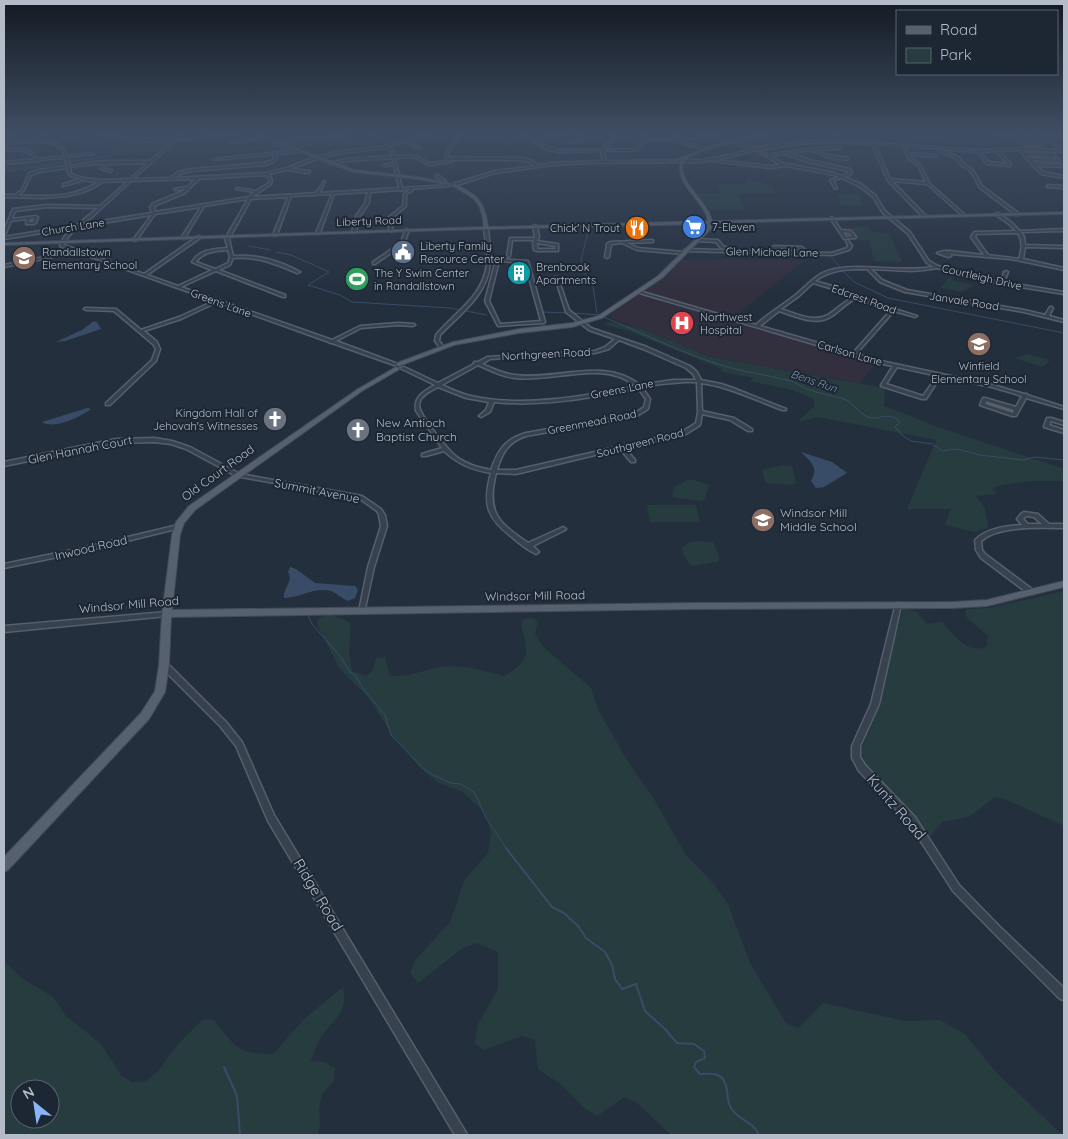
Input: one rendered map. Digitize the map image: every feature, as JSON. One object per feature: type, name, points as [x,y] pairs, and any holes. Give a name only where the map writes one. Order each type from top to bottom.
[{"type":"main road","points":[[453,186],[473,195],[481,202],[484,209],[486,228]]},
{"type":"main road","points":[[689,186],[709,222]]},
{"type":"main road","name":"Liberty Road","points":[[4,244],[534,226],[1064,213]]},
{"type":"main road","name":"Old Court Road","points":[[178,527],[186,513],[360,390],[396,367],[442,347],[508,333],[582,323],[602,316],[660,276],[696,239],[709,222]]},
{"type":"main road","points":[[4,866],[145,716],[160,692],[164,665],[167,614],[178,527]]},
{"type":"main road","name":"Windsor Mill Road","points":[[167,614],[971,605],[1064,584]]},
{"type":"street","points":[[16,196],[25,186]]},
{"type":"street","points":[[4,196],[70,195],[88,190],[94,186]]},
{"type":"street","points":[[63,242],[77,226],[124,186]]},
{"type":"street","points":[[178,287],[229,264],[232,257],[227,242],[229,236],[250,198],[264,186]]},
{"type":"street","points":[[316,194],[321,186]]},
{"type":"street","name":"Church Lane","points":[[4,238],[250,198],[411,190],[441,186]]},
{"type":"street","name":"Courtleigh Drive","points":[[861,186],[874,196],[883,211],[910,233],[928,262],[937,267],[1002,283],[1064,293]]},
{"type":"street","points":[[895,186],[924,216]]},
{"type":"street","points":[[931,186],[963,215]]},
{"type":"street","points":[[981,186],[1017,214]]},
{"type":"street","points":[[1050,186],[1064,187]]},
{"type":"street","points":[[175,188],[189,188]]},
{"type":"street","points":[[135,240],[154,214],[152,207],[155,203],[182,194],[189,188]]},
{"type":"street","points":[[237,189],[257,192]]},
{"type":"street","points":[[391,231],[392,224],[390,218],[404,206],[405,194],[411,190]]},
{"type":"street","points":[[354,232],[358,216],[366,205],[369,192]]},
{"type":"street","points":[[318,233],[333,194]]},
{"type":"street","points":[[70,195],[72,202]]},
{"type":"street","points":[[275,235],[290,196]]},
{"type":"street","points":[[4,233],[14,210],[52,206],[101,207]]},
{"type":"street","points":[[183,238],[204,206]]},
{"type":"street","points":[[997,214],[1020,231],[1024,246],[1021,259]]},
{"type":"street","points":[[10,220],[29,218]]},
{"type":"street","points":[[832,218],[846,239],[854,237],[850,232],[841,231]]},
{"type":"street","points":[[508,256],[510,239],[536,241],[551,243],[557,246],[557,250],[536,250],[536,241],[534,226]]},
{"type":"street","points":[[442,347],[437,340],[438,335],[472,301],[486,278],[488,260],[486,228]]},
{"type":"street","points":[[374,263],[403,243],[406,230]]},
{"type":"street","points":[[986,255],[973,237],[974,234],[984,232],[1064,230]]},
{"type":"street","points":[[144,275],[199,238]]},
{"type":"street","points":[[696,239],[717,241],[727,249],[800,251],[803,250],[802,248],[774,247],[775,250]]},
{"type":"street","name":"Glen Michael Lane","points":[[685,251],[832,254],[848,249],[850,246],[846,239]]},
{"type":"street","points":[[607,257],[610,243],[652,241]]},
{"type":"street","name":"Greens Lane","points":[[63,242],[62,246],[385,361],[460,394],[492,401],[572,398],[667,381],[699,381],[728,386],[784,409]]},
{"type":"street","points":[[622,242],[632,249],[685,251]]},
{"type":"street","points":[[1024,246],[1064,247]]},
{"type":"street","points":[[230,249],[205,253],[194,260],[196,264],[284,296]]},
{"type":"street","points":[[4,266],[76,251]]},
{"type":"street","points":[[949,252],[1021,259],[1064,270]]},
{"type":"street","points":[[232,257],[245,256],[268,261],[298,272]]},
{"type":"street","points":[[488,260],[498,260],[527,262],[542,322],[499,325],[487,301],[498,260]]},
{"type":"street","points":[[757,326],[830,271],[869,269],[911,270],[937,267]]},
{"type":"street","name":"Janvale Road","points":[[869,269],[881,281],[897,288],[928,296],[992,306],[1064,321]]},
{"type":"street","points":[[911,270],[915,274]]},
{"type":"street","points":[[1002,283],[1006,272]]},
{"type":"street","points":[[556,278],[567,311],[582,323],[594,331],[688,367],[695,373],[699,381],[700,412],[732,418],[750,430]]},
{"type":"street","name":"Edcrest Road","points":[[813,282],[915,316]]},
{"type":"street","name":"Carlson Lane","points":[[638,292],[896,366],[1025,395],[1064,408]]},
{"type":"street","points":[[778,309],[803,317],[822,318],[829,316],[845,301],[857,297]]},
{"type":"street","points":[[992,298],[992,306]]},
{"type":"street","points":[[141,331],[180,318],[217,301]]},
{"type":"street","points":[[472,301],[487,301]]},
{"type":"street","points":[[1046,317],[1051,308]]},
{"type":"street","points":[[86,310],[115,310],[157,345],[157,356],[108,404]]},
{"type":"street","points":[[854,354],[893,310]]},
{"type":"street","points":[[332,342],[360,327],[398,324],[413,325]]},
{"type":"street","name":"Northgreen Road","points":[[495,472],[462,463],[449,455],[416,407],[422,395],[476,363],[498,356],[596,352],[607,348],[618,339]]},
{"type":"street","points":[[476,363],[502,374],[517,377],[614,373],[628,378],[638,386]]},
{"type":"street","points":[[896,366],[882,385],[924,398],[937,379],[936,374]]},
{"type":"street","name":"Greenmead Road","points":[[536,552],[503,526],[493,514],[488,498],[503,450],[519,437],[640,413],[649,402],[638,386]]},
{"type":"street","points":[[1017,409],[986,399],[982,405],[1014,415],[1025,395]]},
{"type":"street","points":[[481,416],[488,411],[492,401]]},
{"type":"street","name":"Southgreen Road","points":[[495,472],[524,471],[690,431],[698,424],[700,412]]},
{"type":"street","points":[[1064,424],[1049,419],[1046,426],[1064,432]]},
{"type":"street","name":"Glen Hannah Court","points":[[4,464],[116,441],[154,440],[185,447],[238,475]]},
{"type":"street","points":[[622,448],[633,461]]},
{"type":"street","points":[[424,455],[444,449]]},
{"type":"street","name":"Summit Avenue","points":[[238,475],[354,495],[368,501],[379,510],[384,526],[371,566],[362,611]]},
{"type":"street","points":[[1027,527],[1020,519],[1021,515],[1026,513],[1039,517],[1048,526]]},
{"type":"street","points":[[1030,592],[983,556],[978,540],[985,534],[1027,527],[1064,526]]},
{"type":"street","name":"Inwood Road","points":[[4,566],[178,527]]},
{"type":"street","points":[[528,546],[563,529]]},
{"type":"street","name":"Kuntz Road","points":[[898,605],[875,704],[856,746],[856,758],[862,768],[912,820],[956,888],[1064,995]]},
{"type":"street","name":"Windsor Mill Road","points":[[4,629],[167,614]]},
{"type":"street","name":"Ridge Road","points":[[164,665],[235,738],[272,818],[461,1135]]},
{"type":"shaded area","name":"Northwest Hospital","points":[[682,259],[805,260],[729,321],[877,363],[860,383],[710,357],[612,318],[611,314],[663,278]]},
{"type":"green space","points":[[719,186],[772,186],[776,193],[738,193],[745,210],[710,210],[696,193],[721,193]]},
{"type":"green space","points":[[836,194],[859,194],[864,206],[841,205]]},
{"type":"green space","points":[[831,220],[837,220],[841,228],[869,227],[872,232],[889,233],[902,262],[874,261],[869,240],[844,240]]},
{"type":"green space","points":[[953,273],[955,274],[951,280],[975,285],[962,292],[942,288],[934,295]]},
{"type":"green space","points":[[610,322],[639,328],[710,357],[885,388],[884,406],[941,428],[1064,469],[1064,481],[1030,481],[997,486],[992,489],[997,494],[976,496],[985,508],[988,528],[975,532],[945,525],[951,509],[907,509],[936,440],[818,417],[798,422],[814,406],[814,399],[792,390],[749,381],[754,378],[722,372],[722,369],[629,331],[604,324]]},
{"type":"green space","points":[[1027,354],[1050,360],[1043,367],[1014,358]]},
{"type":"green space","points":[[784,465],[792,466],[796,483],[793,485],[766,483],[762,472],[764,469]]},
{"type":"green space","points":[[687,480],[694,480],[709,485],[705,499],[701,501],[672,497],[674,487]]},
{"type":"green space","points":[[647,505],[696,505],[700,522],[650,522]]},
{"type":"green space","points":[[690,542],[713,542],[720,559],[717,562],[691,566],[684,556],[682,548]]},
{"type":"green space","points":[[1064,591],[1064,826],[1005,799],[995,797],[969,817],[942,822],[929,838],[907,810],[865,765],[860,752],[871,725],[903,608],[917,612],[927,624],[942,622],[956,638],[967,646],[980,648],[987,646],[988,636],[968,619],[965,613],[967,609],[989,608]]},
{"type":"green space","points":[[329,614],[348,621],[351,626],[349,652],[352,671],[366,676],[372,671],[376,658],[385,657],[389,675],[395,676],[414,674],[439,667],[455,666],[504,676],[519,666],[525,655],[526,649],[521,625],[524,619],[532,618],[538,621],[535,633],[542,646],[591,688],[598,709],[625,757],[654,799],[686,855],[712,882],[728,904],[750,963],[786,1023],[798,1028],[823,1003],[905,1021],[940,1020],[965,1034],[995,1071],[1062,1135],[671,1135],[637,1103],[624,1097],[597,1116],[584,1108],[562,1085],[538,1069],[535,1040],[522,1036],[484,1050],[475,1043],[477,1026],[498,989],[498,952],[477,943],[463,948],[418,983],[410,973],[416,959],[450,922],[465,879],[488,853],[491,832],[485,813],[463,792],[437,782],[421,769],[393,736],[368,697],[339,668],[316,622],[321,617]]},
{"type":"green space","points":[[4,961],[23,979],[52,996],[65,1015],[101,1044],[121,1075],[132,1082],[146,1081],[158,1071],[179,1043],[202,1020],[214,1020],[233,1043],[244,1050],[273,1054],[304,1019],[343,987],[344,1003],[340,1014],[322,1036],[311,1061],[324,1062],[335,1068],[334,1081],[322,1094],[319,1110],[320,1126],[317,1135],[4,1135]]},
{"type":"water","points":[[94,321],[97,322],[101,329],[65,341],[56,342],[82,330]]},
{"type":"water","points":[[87,408],[91,409],[67,422],[47,424],[42,422]]},
{"type":"water","points":[[801,452],[832,462],[847,473],[824,487],[816,488],[811,481],[814,472],[813,465]]},
{"type":"water","points":[[290,567],[296,569],[315,583],[355,586],[358,590],[355,598],[348,601],[331,591],[318,590],[284,598],[290,579],[288,572]]},
{"type":"waterway","points":[[588,232],[581,260],[584,271],[593,287],[597,313]]},
{"type":"waterway","name":"Bens Run","points":[[249,246],[270,250]]},
{"type":"waterway","name":"Bens Run","points":[[276,252],[291,255],[314,265]]},
{"type":"waterway","points":[[832,258],[840,267]]},
{"type":"waterway","name":"Bens Run","points":[[316,266],[329,272],[308,285],[340,295],[352,302],[450,308],[487,315]]},
{"type":"waterway","points":[[843,271],[854,282],[888,298],[1064,333]]},
{"type":"waterway","name":"Bens Run","points":[[543,312],[566,313]]},
{"type":"waterway","name":"Bens Run","points":[[572,313],[601,315]]},
{"type":"waterway","name":"Bens Run","points":[[604,317],[682,351],[715,363],[790,381],[812,391],[844,399],[868,417],[891,417],[900,422],[895,427],[902,435],[911,441],[932,444],[942,451],[957,449],[980,455],[1023,460],[1035,457],[1064,460]]},
{"type":"waterway","points":[[308,615],[312,624],[340,656],[350,672],[356,676],[364,690],[385,715],[391,735],[423,768],[433,775],[451,783],[461,784],[475,793],[486,818],[507,849]]},
{"type":"waterway","points":[[506,848],[552,907],[564,913],[578,926],[586,938],[605,952],[612,965],[615,979],[622,989],[636,984],[645,1011],[677,1043],[694,1044],[704,1051],[705,1058],[696,1062],[694,1067],[700,1074],[715,1074],[722,1078],[726,1085],[731,1108],[738,1116],[753,1126],[759,1135]]},
{"type":"waterway","points":[[224,1067],[237,1096],[240,1135]]},
{"type":"place","name":"7-Eleven","points":[[694,227]]},
{"type":"place","name":"Chick' N Trout","points":[[637,228]]},
{"type":"place","name":"Liberty Family Resource Center","points":[[403,252]]},
{"type":"place","name":"Randallstown Elementary School","points":[[24,258]]},
{"type":"place","name":"Brenbrook Apartments","points":[[519,273]]},
{"type":"place","name":"The Y Swim Center in Randallstown","points":[[357,279]]},
{"type":"place","name":"Northwest Hospital","points":[[682,323]]},
{"type":"place","name":"Winfield Elementary School","points":[[979,344]]},
{"type":"place","name":"Kingdom Hall of Jehovah's Witnesses","points":[[275,419]]},
{"type":"place","name":"New Antioch Baptist Church","points":[[358,430]]},
{"type":"place","name":"Windsor Mill Middle School","points":[[763,520]]}]
